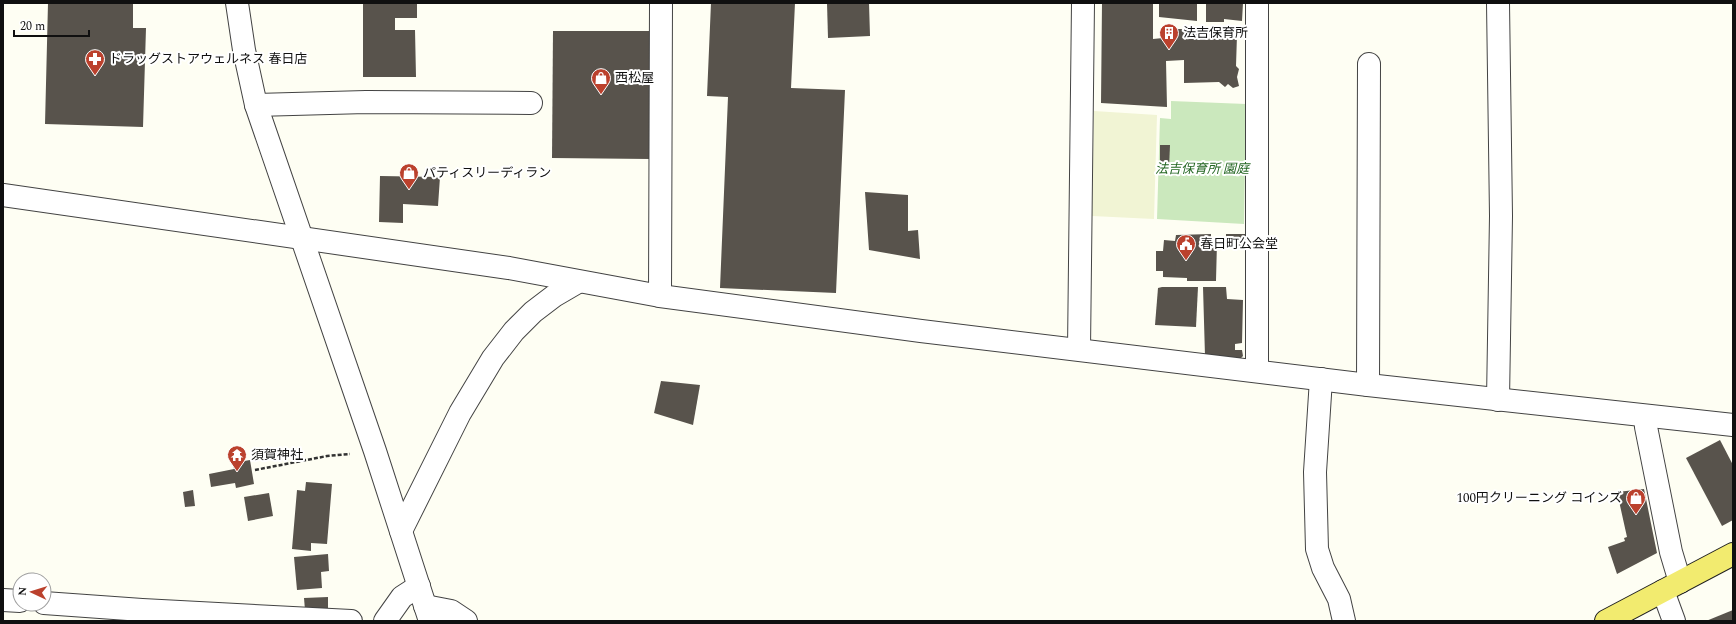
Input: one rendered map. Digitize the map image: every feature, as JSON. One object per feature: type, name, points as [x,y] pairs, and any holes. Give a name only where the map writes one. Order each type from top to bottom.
[{"type":"main road","points":[[1606,621],[1733,554]]},
{"type":"street","points":[[237,3],[244,50],[256,105],[375,451],[425,604]]},
{"type":"street","points":[[660,296],[661,3]]},
{"type":"street","points":[[1079,350],[1083,3]]},
{"type":"street","points":[[1256,3],[1257,371]]},
{"type":"street","points":[[1498,3],[1501,216],[1498,400]]},
{"type":"street","points":[[1368,386],[1369,64]]},
{"type":"street","points":[[256,105],[366,102],[531,103]]},
{"type":"street","points":[[3,194],[509,268],[660,296],[1368,386],[1733,425]]},
{"type":"street","points":[[401,530],[460,413],[493,358],[514,331],[533,312],[554,296],[578,282]]},
{"type":"street","points":[[1321,380],[1315,472],[1317,549],[1323,568],[1339,599],[1344,621]]},
{"type":"street","points":[[1646,416],[1646,427],[1671,552],[1671,587],[1674,621]]},
{"type":"street","points":[[385,621],[402,597],[451,611],[466,621]]},
{"type":"street","points":[[52,604],[141,616],[351,621]]},
{"type":"path","points":[[255,470],[328,456],[375,451]]},
{"type":"green space","name":"法吉保育所 園庭","points":[[1171,101],[1246,104],[1244,224],[1157,219],[1160,118],[1171,119]]},
{"type":"green space","points":[[1094,111],[1157,115],[1154,219],[1092,216]]},
{"type":"building","name":"ドラッグストアウェルネス 春日店","points":[[48,3],[133,3],[133,28],[146,28],[143,127],[45,124]]},
{"type":"building","points":[[363,3],[417,3],[417,18],[395,18],[395,30],[415,30],[416,77],[363,77]]},
{"type":"building","points":[[711,3],[795,3],[791,88],[845,90],[836,293],[720,288],[728,97],[707,96]]},
{"type":"building","points":[[827,3],[869,3],[870,36],[828,38]]},
{"type":"building","name":"法吉保育所","points":[[1102,3],[1153,3],[1153,39],[1163,38],[1164,29],[1217,29],[1216,36],[1237,35],[1236,66],[1239,69],[1237,77],[1239,86],[1233,88],[1228,84],[1225,87],[1219,82],[1184,83],[1184,60],[1166,61],[1167,107],[1101,103]]},
{"type":"building","points":[[1159,3],[1197,3],[1197,21],[1159,17]]},
{"type":"building","points":[[1206,3],[1243,3],[1242,21],[1224,19],[1224,22],[1206,22]]},
{"type":"building","name":"西松屋","points":[[553,31],[650,31],[650,159],[552,158]]},
{"type":"building","points":[[1160,145],[1170,145],[1169,168],[1160,168]]},
{"type":"building","name":"パティスリーディラン","points":[[380,176],[440,177],[438,206],[403,204],[403,223],[379,222]]},
{"type":"building","points":[[865,192],[908,195],[908,231],[918,230],[920,259],[869,250]]},
{"type":"building","name":"春日町公会堂","points":[[1211,234],[1211,242],[1217,242],[1216,281],[1187,281],[1187,278],[1163,277],[1163,271],[1156,271],[1156,251],[1163,251],[1164,240],[1175,241],[1176,235]]},
{"type":"building","points":[[1226,234],[1246,234],[1246,246],[1226,246]]},
{"type":"building","points":[[1198,287],[1196,327],[1155,325],[1158,288]]},
{"type":"building","points":[[1203,287],[1226,287],[1227,299],[1243,300],[1242,343],[1235,344],[1235,350],[1242,350],[1243,356],[1239,360],[1205,356]]},
{"type":"building","points":[[661,381],[700,385],[693,425],[654,413]]},
{"type":"building","points":[[1720,440],[1733,465],[1733,520],[1722,526],[1686,458]]},
{"type":"building","name":"須賀神社","points":[[250,460],[254,484],[236,488],[235,483],[211,487],[209,474],[234,469],[233,463]]},
{"type":"building","points":[[306,482],[332,484],[327,544],[311,543],[311,551],[292,549],[297,490],[305,491]]},
{"type":"building","name":"100円クリーニング コインズ","points":[[1644,489],[1657,553],[1617,574],[1608,547],[1625,541],[1624,538],[1627,537],[1617,492]]},
{"type":"building","points":[[193,490],[195,506],[185,507],[183,492]]},
{"type":"building","name":"須賀神社","points":[[269,493],[273,516],[248,521],[244,497]]},
{"type":"building","points":[[328,554],[329,571],[321,572],[322,588],[297,590],[294,557]]},
{"type":"building","points":[[328,597],[328,609],[305,610],[304,598]]},
{"type":"building","points":[[1733,610],[1733,621],[1706,621]]},
{"type":"place","name":"法吉保育所","points":[[1169,50]]},
{"type":"place","name":"ドラッグストアウェルネス 春日店","points":[[95,76]]},
{"type":"place","name":"西松屋","points":[[601,95]]},
{"type":"place","name":"パティスリーディラン","points":[[409,190]]},
{"type":"place","name":"春日町公会堂","points":[[1186,261]]},
{"type":"place","name":"須賀神社","points":[[237,472]]},
{"type":"place","name":"100円クリーニング コインズ","points":[[1636,515]]}]
